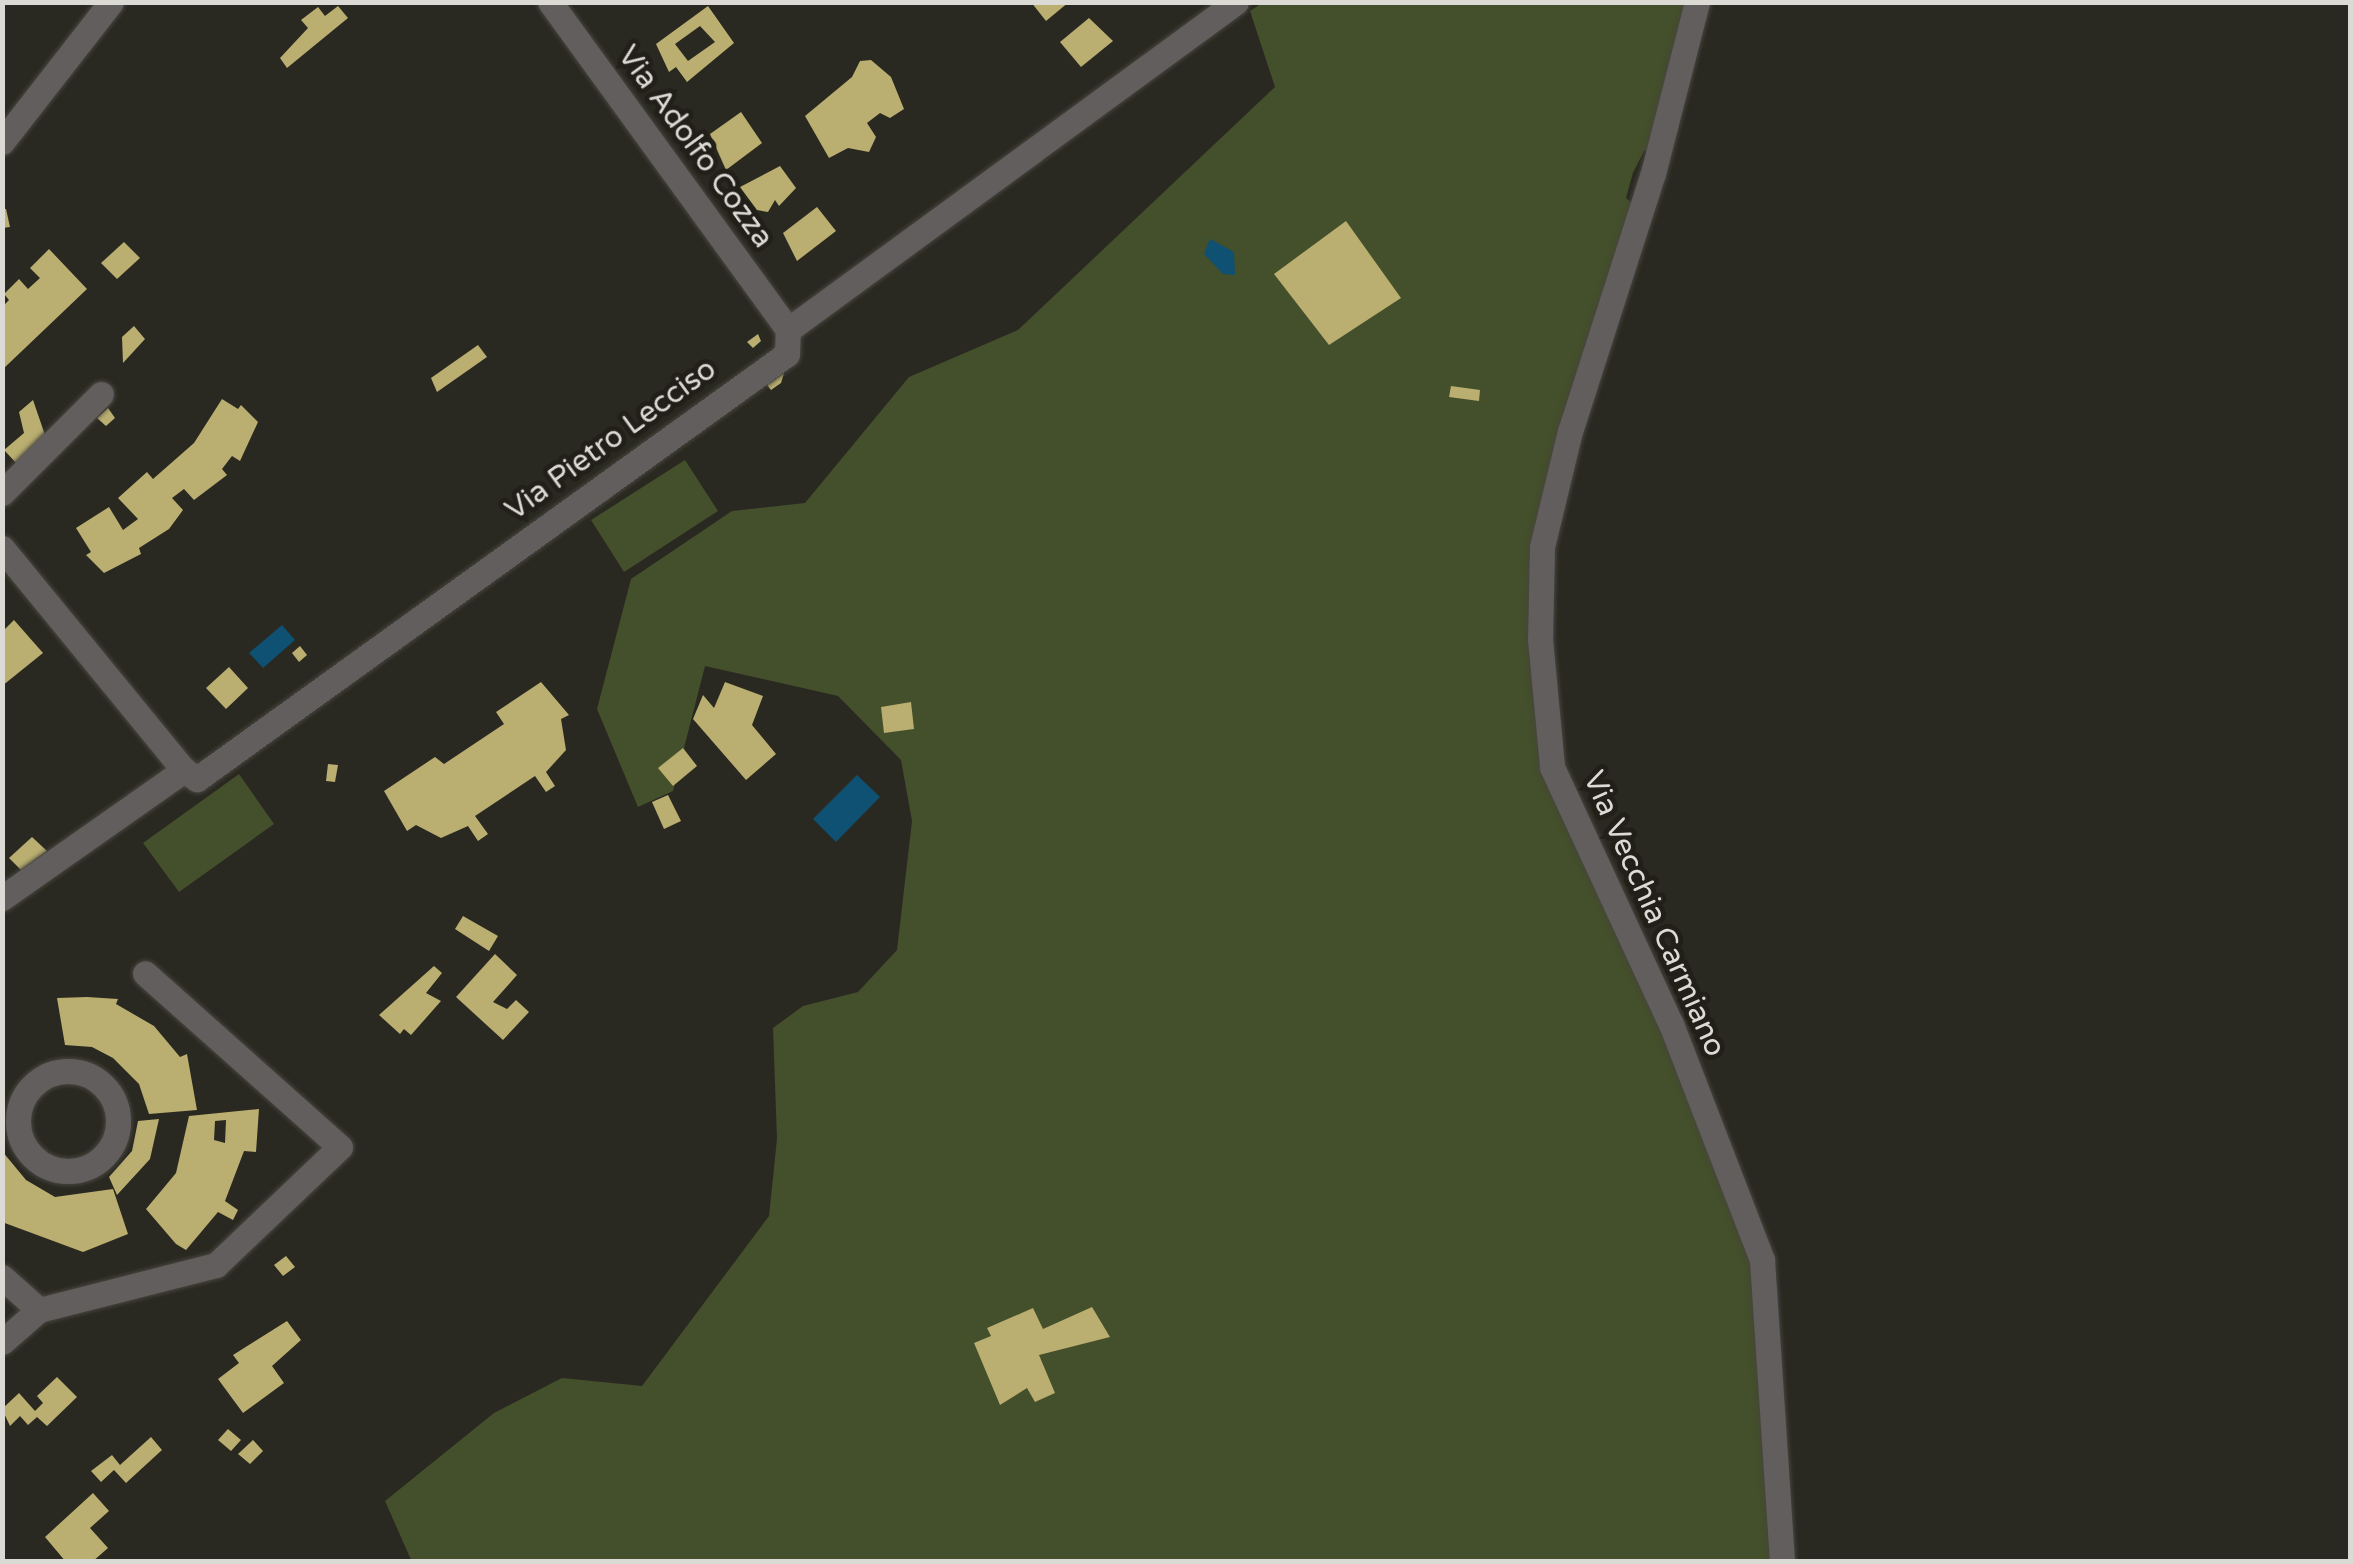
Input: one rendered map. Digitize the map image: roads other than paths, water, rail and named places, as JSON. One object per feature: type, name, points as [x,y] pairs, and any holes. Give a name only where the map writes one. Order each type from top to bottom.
[{"type":"street","points":[[2,142],[111,2]]},
{"type":"street","name":"Via Adolfo Cozza","points":[[550,2],[788,330]]},
{"type":"street","name":"Via Pietro Lecciso","points":[[2,898],[184,770],[197,779],[787,354],[788,330],[1236,2]]},
{"type":"street","name":"Via Vecchia Carmiano","points":[[1696,2],[1653,174],[1570,431],[1542,547],[1540,638],[1552,767],[1671,1024],[1762,1260],[1782,1562]]},
{"type":"street","points":[[2,493],[101,394]]},
{"type":"street","points":[[2,548],[184,770]]},
{"type":"street","points":[[2,1342],[39,1310],[216,1265],[340,1148],[145,973]]},
{"type":"street","points":[[56,1071],[88,1074],[112,1094],[115,1140],[106,1155],[74,1171],[40,1163],[20,1136],[12,1101],[56,1071]]},
{"type":"street","points":[[2,1276],[39,1310]]},
{"type":"water","points":[[1210,239],[1234,252],[1235,275],[1223,274],[1204,254]]},
{"type":"water","points":[[282,625],[295,640],[263,668],[249,653]]},
{"type":"water","points":[[857,775],[880,797],[836,842],[813,819]]}]
